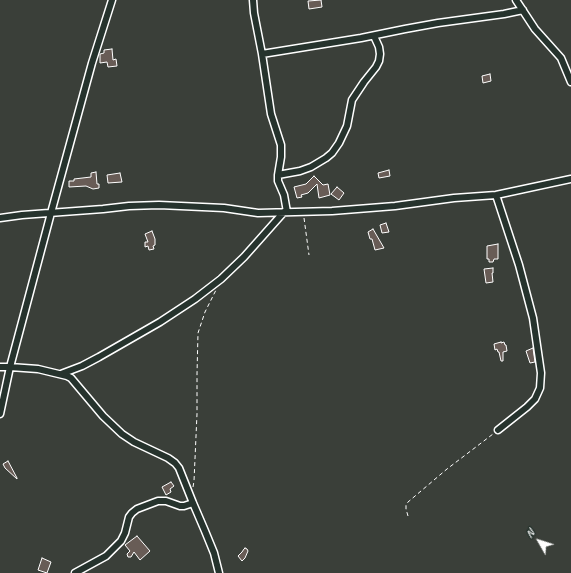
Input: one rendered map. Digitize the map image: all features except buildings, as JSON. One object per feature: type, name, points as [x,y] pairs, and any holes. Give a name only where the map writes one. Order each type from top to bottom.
[{"type":"street","points":[[0,414],[10,367],[51,213],[92,63],[112,0]]},
{"type":"street","points":[[60,374],[82,366],[99,357],[160,322],[195,299],[221,279],[244,257],[285,212],[284,195],[278,181],[282,150],[271,114],[253,0]]},
{"type":"street","points":[[516,0],[535,29],[561,58],[571,82]]},
{"type":"street","points":[[262,54],[374,36],[438,23],[523,10]]},
{"type":"street","points":[[278,175],[300,171],[311,167],[332,153],[339,143],[347,126],[352,100],[379,61],[379,47],[374,36]]},
{"type":"street","points":[[0,218],[129,206],[159,205],[224,208],[258,213],[395,206],[454,198],[496,195],[571,179]]},
{"type":"street","points":[[496,195],[519,265],[533,318],[541,373],[540,388],[535,399],[498,430]]},
{"type":"street","points":[[0,367],[38,369],[71,378],[103,416],[122,434],[134,442],[168,458],[175,463],[179,468],[214,553],[219,573]]},
{"type":"street","points":[[75,573],[106,556],[121,541],[125,534],[129,517],[137,509],[158,501],[166,501],[184,506],[191,500]]},
{"type":"path","points":[[303,211],[309,255]]},
{"type":"path","points":[[191,500],[194,481],[197,414],[198,333],[205,312],[216,290]]},
{"type":"path","points":[[408,516],[406,505],[408,502],[447,469],[498,430]]}]
